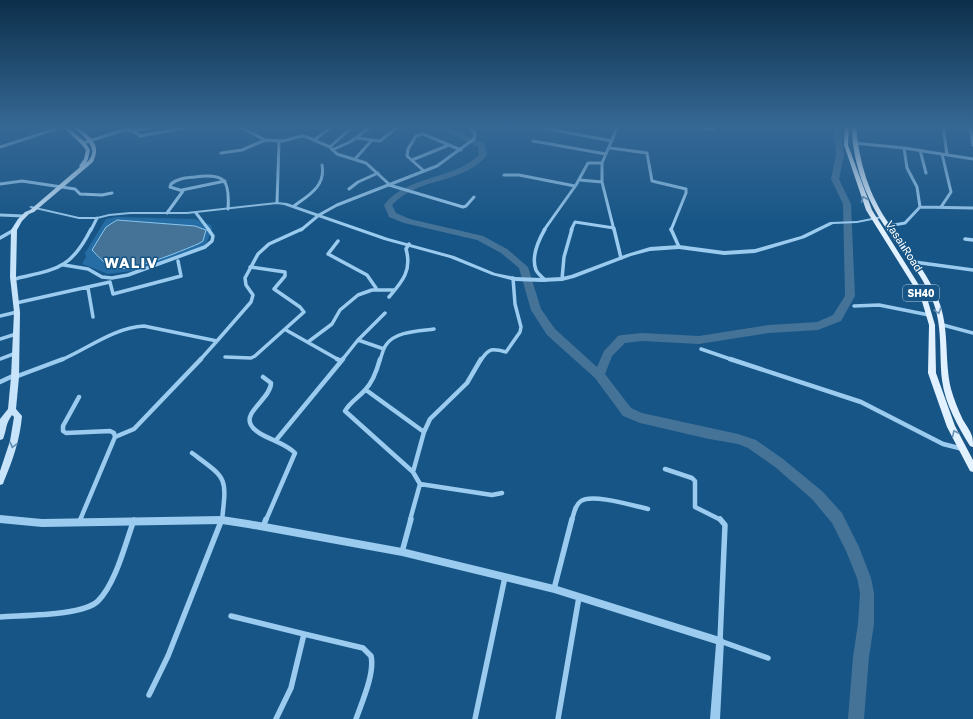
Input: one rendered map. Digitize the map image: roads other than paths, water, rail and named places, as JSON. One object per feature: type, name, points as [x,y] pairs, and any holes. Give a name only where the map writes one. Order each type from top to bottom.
[{"type":"main road","points":[[59,187],[86,160]]},
{"type":"main road","points":[[0,437],[3,421],[12,410],[16,376],[17,312],[14,279],[14,230],[17,223],[30,211],[92,160]]},
{"type":"main road","name":"Vasai Road","points":[[850,160],[868,210],[924,298],[929,315],[933,340],[932,373],[952,427],[973,468]]},
{"type":"main road","name":"Vasai Road","points":[[857,160],[867,189],[882,217],[914,262],[935,300],[943,325],[946,382],[953,404],[971,437],[973,444]]},
{"type":"main road","points":[[0,481],[8,464],[17,428],[18,416],[12,410]]},
{"type":"street","points":[[277,203],[278,160]]},
{"type":"street","points":[[357,160],[366,163],[389,185],[463,207],[474,197]]},
{"type":"street","points":[[412,160],[424,171]]},
{"type":"street","points":[[80,521],[115,437],[134,428],[146,418],[251,302],[252,295],[245,282],[245,278],[258,254],[265,247],[300,231],[319,215],[337,205],[437,166],[447,160]]},
{"type":"street","points":[[604,160],[602,163],[602,182],[621,258]]},
{"type":"street","points":[[648,160],[652,180],[686,189],[686,193],[671,230],[679,247]]},
{"type":"street","points":[[906,160],[907,168],[917,187],[920,207]]},
{"type":"street","points":[[922,160],[926,173]]},
{"type":"street","points":[[941,207],[951,192],[943,160]]},
{"type":"street","points":[[543,280],[538,275],[535,268],[535,253],[549,219],[580,180],[584,168],[588,163],[602,163]]},
{"type":"street","points":[[294,206],[311,193],[324,180],[325,174],[322,165]]},
{"type":"street","points":[[349,189],[358,182],[378,173]]},
{"type":"street","points":[[225,181],[182,190],[172,188],[170,186],[176,180],[208,174],[221,176],[225,181],[228,188],[228,209]]},
{"type":"street","points":[[504,175],[519,175],[575,186]]},
{"type":"street","points":[[580,180],[602,182]]},
{"type":"street","points":[[0,184],[22,181],[75,189],[80,194],[102,195],[112,193]]},
{"type":"street","points":[[167,213],[181,195],[182,190]]},
{"type":"street","points":[[0,215],[30,211],[79,218],[97,218],[130,213],[196,212],[277,203],[294,206],[386,239],[452,257],[494,274],[514,278],[543,280],[572,277],[621,258],[650,249],[679,247],[724,253],[743,253],[768,249],[794,238],[812,234],[832,224],[857,222],[882,217]]},
{"type":"street","points":[[888,226],[905,223],[920,207],[973,209]]},
{"type":"street","points":[[64,265],[88,269],[102,276],[112,278],[128,276],[205,247],[212,241],[213,236],[196,212]]},
{"type":"street","points":[[14,279],[58,268],[64,265],[78,252],[97,218]]},
{"type":"street","points":[[562,279],[564,257],[575,222],[614,228]]},
{"type":"street","points":[[0,238],[14,230]]},
{"type":"street","points":[[965,238],[973,240]]},
{"type":"street","points":[[338,241],[328,254],[367,274],[373,281],[376,288]]},
{"type":"street","points":[[389,297],[408,268],[409,260],[406,249],[408,244]]},
{"type":"street","points":[[16,303],[110,282],[113,294],[181,276],[178,261]]},
{"type":"street","points":[[914,262],[973,270]]},
{"type":"street","points":[[226,357],[251,358],[260,353],[304,312],[300,307],[274,289],[286,274],[281,271],[250,268]]},
{"type":"street","points":[[413,472],[424,432],[430,419],[467,383],[474,369],[487,351],[490,349],[506,352],[520,332],[521,327],[515,304],[514,278]]},
{"type":"street","points":[[88,288],[93,317]]},
{"type":"street","points":[[308,342],[336,320],[338,311],[346,303],[368,290],[376,288],[395,290]]},
{"type":"street","points":[[854,306],[879,304],[929,315]]},
{"type":"street","points":[[0,316],[17,312]]},
{"type":"street","points":[[278,439],[358,340],[385,313]]},
{"type":"street","points":[[943,325],[973,333]]},
{"type":"street","points":[[0,382],[76,353],[122,329],[134,326],[144,326],[217,340]]},
{"type":"street","points":[[402,552],[420,484],[413,472],[345,411],[349,404],[366,390],[384,349],[390,341],[400,334],[434,329]]},
{"type":"street","points":[[286,330],[341,361]]},
{"type":"street","points":[[0,339],[16,334]]},
{"type":"street","points":[[358,340],[384,349]]},
{"type":"street","points":[[701,349],[861,402],[943,444],[964,449]]},
{"type":"street","points":[[0,359],[16,353]]},
{"type":"street","points":[[262,527],[295,452],[278,439],[253,431],[249,425],[248,419],[250,415],[271,389],[271,383],[263,377]]},
{"type":"street","points":[[366,390],[424,432]]},
{"type":"street","points":[[79,397],[63,426],[63,432],[110,432],[114,433],[115,437]]},
{"type":"street","points":[[149,695],[168,656],[222,520],[225,484],[219,473],[192,453]]},
{"type":"street","points":[[665,469],[692,478],[696,481],[695,507],[698,510],[718,516],[725,525],[715,719]]},
{"type":"street","points":[[420,484],[492,495],[502,493]]},
{"type":"street","points":[[554,589],[576,506],[582,500],[593,498],[648,509]]},
{"type":"street","points":[[0,520],[42,523],[134,520],[222,520],[402,552],[554,589],[720,641],[768,658]]},
{"type":"street","points":[[0,617],[78,611],[89,608],[106,590],[134,520]]},
{"type":"street","points":[[0,524],[13,521]]},
{"type":"street","points":[[475,719],[505,577]]},
{"type":"street","points":[[558,719],[580,597]]},
{"type":"street","points":[[231,616],[363,648],[372,657],[372,670],[356,719]]},
{"type":"street","points":[[276,719],[284,706],[292,687],[304,634]]},
{"type":"waterway","points":[[478,160],[471,166],[459,172],[415,185],[405,190],[396,196],[388,205],[392,215],[407,221],[480,238],[504,251],[523,267],[536,310],[551,332],[599,375]]},
{"type":"waterway","points":[[599,375],[608,354],[622,339],[642,337],[699,340],[769,329],[818,326],[837,318],[850,296],[847,204],[835,179],[839,160]]},
{"type":"waterway","points":[[599,375],[627,412],[640,418],[738,439],[752,444],[779,463],[817,495],[837,518],[852,547],[864,578],[867,593],[866,624],[861,657],[856,719]]},
{"type":"district","name":"WALIV","points":[[131,263]]}]
